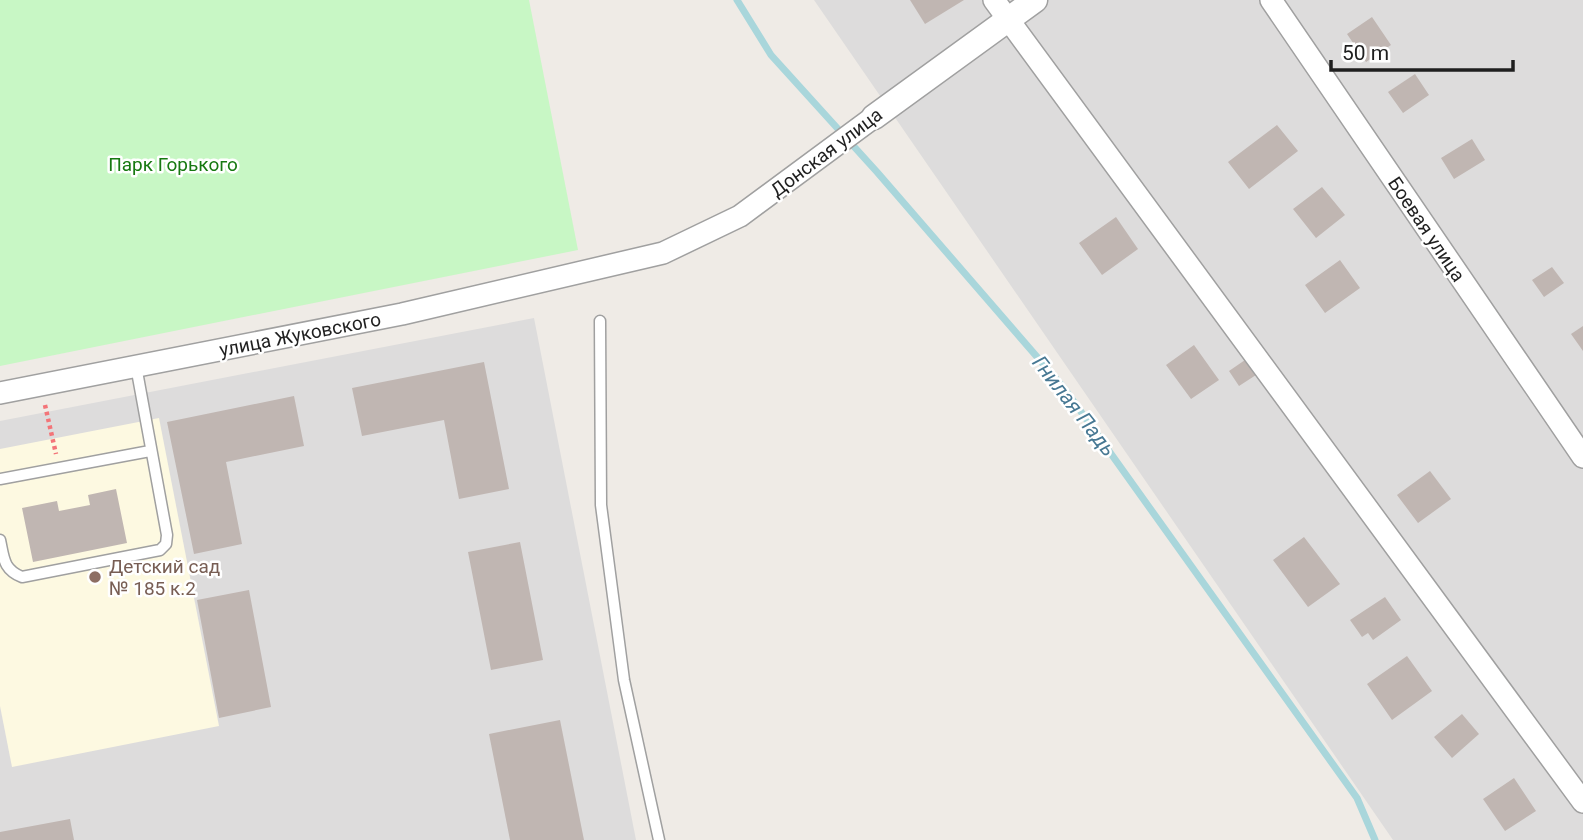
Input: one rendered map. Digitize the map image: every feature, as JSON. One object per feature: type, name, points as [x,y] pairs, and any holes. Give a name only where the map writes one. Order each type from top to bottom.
[{"type":"street","name":"Донская улица","points":[[598,268],[663,253],[740,216],[874,117],[1000,10],[1035,0]]},
{"type":"street","name":"Боевая улица","points":[[1271,0],[1583,457]]},
{"type":"street","points":[[1000,10],[1583,802]]},
{"type":"street","name":"улица Жуковского","points":[[0,393],[401,314],[598,268]]},
{"type":"lane","points":[[600,321],[601,505],[624,680],[659,840]]},
{"type":"lane","points":[[0,540],[5,563],[12,573],[22,577],[160,550],[166,544],[167,536],[136,366]]},
{"type":"lane","points":[[0,480],[150,450]]},
{"type":"path","points":[[41,385],[59,469]]},
{"type":"shaded area","points":[[814,0],[1583,0],[1583,840],[1393,840]]},
{"type":"shaded area","points":[[534,318],[636,840],[0,840],[0,421]]},
{"type":"shaded area","name":"Детский сад № 185 к.2","points":[[159,418],[219,726],[12,767],[0,706],[0,449]]},
{"type":"green space","name":"Парк Горького","points":[[0,0],[529,0],[578,250],[0,366]]},
{"type":"building","points":[[910,0],[964,0],[925,24]]},
{"type":"building","points":[[1372,17],[1391,45],[1366,62],[1347,34]]},
{"type":"building","points":[[1415,74],[1429,95],[1403,113],[1388,92]]},
{"type":"building","points":[[1277,125],[1298,151],[1249,189],[1228,162]]},
{"type":"building","points":[[1472,139],[1485,160],[1454,179],[1441,158]]},
{"type":"building","points":[[1322,187],[1345,215],[1316,238],[1293,209]]},
{"type":"building","points":[[1116,217],[1138,249],[1102,275],[1079,243]]},
{"type":"building","points":[[1340,260],[1360,288],[1325,313],[1305,285]]},
{"type":"building","points":[[1552,267],[1564,283],[1544,297],[1532,280]]},
{"type":"building","points":[[1583,326],[1583,351],[1571,334]]},
{"type":"building","points":[[1194,345],[1219,380],[1191,399],[1166,365]]},
{"type":"building","points":[[1245,360],[1256,375],[1239,386],[1229,371]]},
{"type":"building","points":[[484,362],[509,489],[459,499],[444,420],[362,436],[352,388]]},
{"type":"building","points":[[294,396],[304,446],[226,462],[242,544],[194,554],[167,422]]},
{"type":"building","points":[[1430,471],[1451,499],[1418,523],[1397,495]]},
{"type":"building","points":[[116,489],[127,543],[33,562],[22,508],[57,501],[59,511],[90,505],[88,495]]},
{"type":"building","points":[[1304,537],[1340,584],[1308,607],[1273,560]]},
{"type":"building","points":[[520,542],[543,660],[491,670],[468,552]]},
{"type":"building","points":[[249,590],[271,707],[219,718],[197,600]]},
{"type":"building","points":[[1385,597],[1401,620],[1373,640],[1368,633],[1362,637],[1350,620]]},
{"type":"building","points":[[1407,656],[1432,691],[1392,720],[1367,684]]},
{"type":"building","points":[[1462,714],[1479,734],[1452,758],[1434,737]]},
{"type":"building","points":[[560,720],[584,840],[510,840],[489,734]]},
{"type":"building","points":[[1514,778],[1536,811],[1505,831],[1483,799]]},
{"type":"building","points":[[70,819],[74,840],[0,840],[0,832]]},
{"type":"waterway","name":"Гнилая Падь","points":[[737,0],[771,55],[877,172],[1064,388],[1357,798],[1375,840]]},
{"type":"place","name":"Детский сад № 185 к.2","points":[[95,577]]}]
